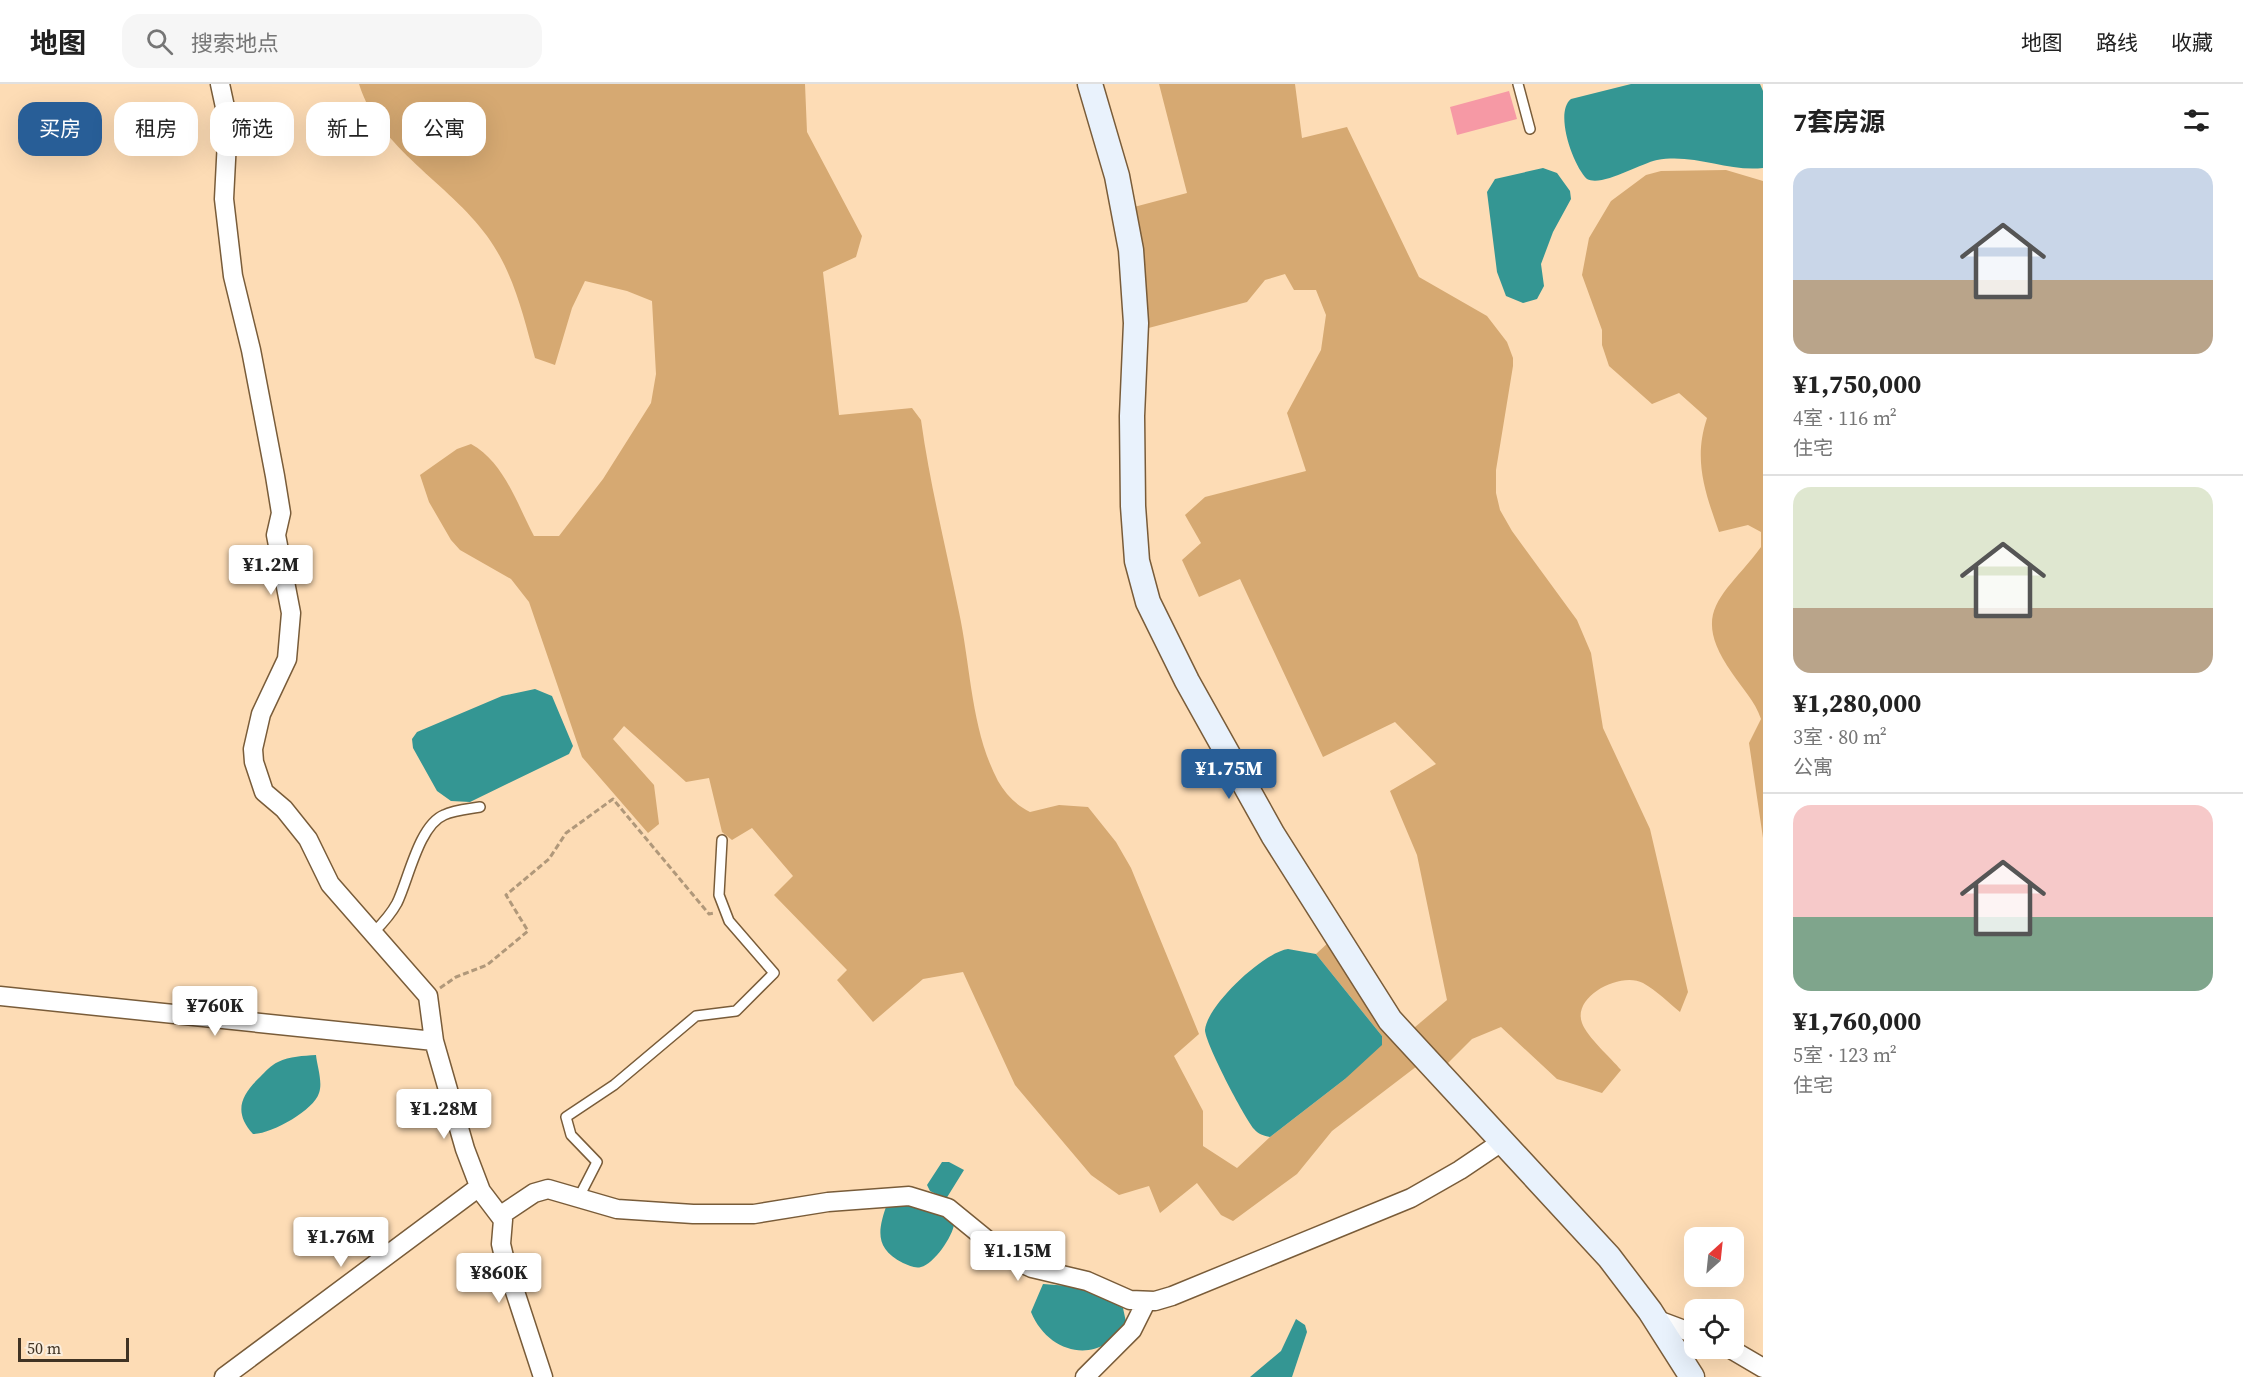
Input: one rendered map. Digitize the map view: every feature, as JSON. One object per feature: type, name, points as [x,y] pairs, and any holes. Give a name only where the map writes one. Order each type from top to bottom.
[{"type":"street","points":[[220,84],[228,121],[224,199],[233,276],[251,350],[275,476],[280,513],[276,535],[291,613],[287,659],[261,714],[253,749],[254,762],[264,792],[284,809],[308,839],[330,884],[428,996],[434,1041],[479,1187],[501,1215],[505,1261],[543,1377]]},
{"type":"street","points":[[1090,84],[1117,176],[1132,259],[1136,323],[1132,416],[1133,506],[1137,561],[1148,602],[1229,758],[1330,930],[1390,1020],[1610,1257],[1655,1318],[1692,1377]]},
{"type":"street","points":[[0,996],[434,1041]]},
{"type":"street","points":[[501,1215],[541,1190],[556,1191],[578,1199],[636,1211],[754,1214],[828,1202],[894,1196],[923,1198],[948,1208],[1020,1263],[1087,1281],[1130,1300],[1146,1302],[1172,1296],[1411,1198],[1461,1170],[1503,1141]]},
{"type":"street","points":[[224,1377],[479,1187]]},
{"type":"street","points":[[1085,1377],[1132,1330],[1146,1302]]},
{"type":"street","points":[[1655,1318],[1684,1330]]},
{"type":"street","points":[[1744,1357],[1763,1368]]},
{"type":"lane","points":[[1518,84],[1530,129]]},
{"type":"lane","points":[[374,932],[398,902],[419,846],[432,824],[442,815],[480,807]]},
{"type":"lane","points":[[578,1199],[597,1162],[571,1135],[566,1117],[614,1085],[696,1016],[736,1011],[774,974],[729,921],[719,896],[722,840]]},
{"type":"path","points":[[428,996],[456,977],[487,965],[528,931],[506,895],[549,859],[566,833],[613,799],[709,914],[726,912]]},
{"type":"shaded area","points":[[359,84],[805,84],[807,132],[862,236],[856,257],[823,272],[839,415],[912,408],[921,420],[963,633],[977,720],[989,761],[1004,791],[1030,812],[1059,805],[1088,807],[1116,842],[1131,868],[1199,1034],[1174,1056],[1203,1111],[1203,1146],[1237,1168],[1270,1137],[1345,1079],[1382,1036],[1316,954],[1330,941],[1421,1063],[1332,1131],[1297,1174],[1233,1221],[1221,1215],[1197,1183],[1160,1213],[1149,1186],[1119,1195],[1091,1175],[1015,1085],[963,972],[923,979],[873,1022],[837,980],[847,970],[774,895],[793,876],[752,828],[732,840],[722,832],[709,778],[686,782],[624,726],[613,739],[654,785],[659,824],[648,833],[582,757],[529,602],[511,579],[460,550],[451,540],[429,502],[420,475],[457,449],[471,444],[492,461],[501,473],[534,536],[559,536],[603,479],[651,403],[656,374],[652,301],[627,291],[585,281],[572,308],[555,365],[535,358],[517,295],[496,250],[471,217],[408,156],[486,156],[486,102],[402,102],[402,151],[390,138],[390,102],[367,102]]},
{"type":"shaded area","points":[[1159,84],[1295,84],[1302,138],[1347,127],[1419,277],[1487,316],[1507,342],[1513,358],[1513,366],[1496,470],[1496,493],[1500,510],[1512,531],[1577,620],[1591,653],[1603,728],[1650,829],[1688,992],[1680,1012],[1648,986],[1634,980],[1611,983],[1591,995],[1581,1013],[1582,1023],[1594,1041],[1621,1070],[1602,1093],[1557,1079],[1501,1027],[1472,1039],[1441,1070],[1408,1033],[1447,1000],[1417,855],[1390,791],[1436,764],[1395,722],[1323,757],[1240,579],[1199,597],[1182,560],[1201,543],[1185,515],[1205,497],[1306,471],[1287,413],[1321,350],[1326,315],[1316,290],[1294,290],[1285,274],[1265,280],[1247,302],[1141,330],[1134,207],[1187,193]]},
{"type":"shaded area","points":[[1726,170],[1763,181],[1763,838],[1749,743],[1761,719],[1752,700],[1719,652],[1713,634],[1712,618],[1724,592],[1761,547],[1761,532],[1748,525],[1719,532],[1702,476],[1701,448],[1707,418],[1679,393],[1652,404],[1609,366],[1602,345],[1602,330],[1582,275],[1589,238],[1611,201],[1646,175],[1661,171]]},
{"type":"water","points":[[1631,84],[1760,84],[1763,91],[1763,168],[1750,169],[1671,158],[1649,162],[1611,178],[1594,181],[1587,179],[1576,163],[1567,139],[1564,115],[1566,106],[1571,99]]},
{"type":"water","points":[[1543,168],[1557,173],[1570,191],[1571,199],[1553,232],[1541,264],[1544,286],[1537,299],[1523,303],[1506,296],[1497,272],[1487,192],[1495,179]]},
{"type":"water","points":[[535,689],[552,696],[573,746],[569,754],[470,802],[451,801],[437,791],[413,748],[412,739],[417,732],[502,696]]},
{"type":"water","points":[[1288,949],[1316,954],[1382,1036],[1382,1045],[1345,1079],[1270,1137],[1257,1132],[1249,1122],[1218,1064],[1205,1030],[1215,1007],[1238,981],[1265,959]]},
{"type":"water","points":[[316,1055],[320,1084],[316,1100],[281,1126],[253,1134],[241,1111],[248,1090],[275,1063],[292,1057]]},
{"type":"water","points":[[942,1162],[949,1162],[964,1170],[946,1199],[930,1191],[927,1185]]},
{"type":"water","points":[[899,1202],[927,1207],[954,1224],[942,1249],[932,1261],[921,1267],[903,1263],[883,1245],[880,1230],[887,1204]]},
{"type":"water","points":[[1043,1284],[1082,1287],[1123,1308],[1126,1322],[1116,1336],[1104,1345],[1090,1350],[1076,1350],[1063,1346],[1039,1327],[1031,1312]]},
{"type":"water","points":[[1296,1319],[1305,1325],[1307,1332],[1292,1377],[1250,1377],[1281,1351]]},
{"type":"building","points":[[1509,91],[1517,119],[1457,135],[1450,107]]}]
